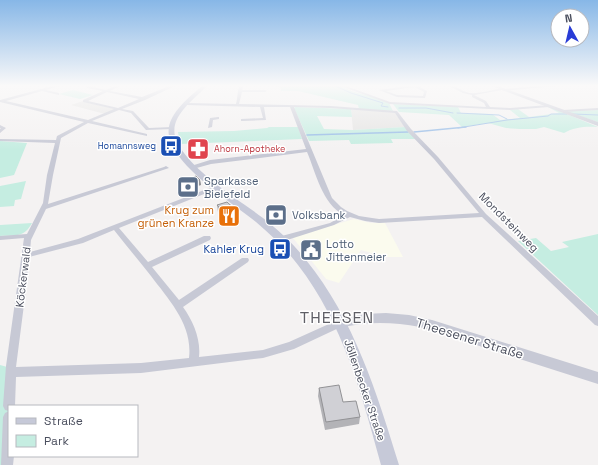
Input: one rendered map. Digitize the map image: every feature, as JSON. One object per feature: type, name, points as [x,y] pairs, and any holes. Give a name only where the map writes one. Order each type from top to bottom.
[{"type":"main road","points":[[172,128],[174,120],[185,107]]},
{"type":"main road","name":"Jöllenbecker Straße","points":[[172,128],[172,137],[177,147],[193,167],[281,239],[308,270],[328,300],[340,323],[360,370],[390,465]]},
{"type":"street","points":[[24,107],[145,135]]},
{"type":"street","points":[[110,107],[134,113],[148,129],[172,128]]},
{"type":"street","points":[[0,140],[58,142],[61,135],[86,122],[126,107]]},
{"type":"street","points":[[196,107],[211,111],[218,118]]},
{"type":"street","points":[[211,111],[230,107]]},
{"type":"street","points":[[243,120],[265,119],[262,107]]},
{"type":"street","points":[[291,107],[332,203],[349,215],[379,221],[484,215]]},
{"type":"street","name":"Mondsteinweg","points":[[319,107],[396,112],[409,130],[436,158],[484,215],[598,322]]},
{"type":"street","points":[[481,107],[516,108],[537,107]]},
{"type":"street","points":[[551,107],[598,124]]},
{"type":"street","points":[[563,111],[598,110]]},
{"type":"street","points":[[210,127],[211,111]]},
{"type":"street","points":[[0,126],[4,128],[0,132]]},
{"type":"street","name":"Köckerwald","points":[[10,405],[11,372],[28,236],[44,208],[58,142]]},
{"type":"street","points":[[193,167],[210,162],[310,150]]},
{"type":"street","points":[[44,208],[166,168]]},
{"type":"street","points":[[26,255],[76,242],[217,187]]},
{"type":"street","points":[[281,239],[332,224],[349,215]]},
{"type":"street","points":[[115,227],[178,306],[186,320],[193,339],[194,362]]},
{"type":"street","points":[[0,238],[28,236]]},
{"type":"street","points":[[146,266],[207,238]]},
{"type":"street","points":[[178,306],[245,260]]},
{"type":"street","name":"Theesener Straße","points":[[340,323],[358,318],[374,317],[408,320],[432,325],[598,378]]},
{"type":"street","points":[[11,372],[126,369],[263,354],[280,350],[340,323]]},
{"type":"street","points":[[7,465],[8,441]]},
{"type":"shaded area","points":[[77,107],[105,107],[115,109],[105,114]]},
{"type":"shaded area","points":[[351,109],[395,113],[405,127],[353,130]]},
{"type":"shaded area","points":[[354,219],[371,223],[385,223],[403,257],[385,257],[361,250],[339,283],[326,279],[293,238]]},
{"type":"green space","points":[[358,107],[391,107],[393,111],[359,109]]},
{"type":"green space","points":[[395,107],[458,107],[461,113],[492,114],[500,120],[520,118],[510,110],[518,109],[529,117],[559,113],[548,107],[550,107],[598,127],[580,127],[564,133],[544,127],[536,129],[506,128],[488,123],[462,127],[449,115],[399,112]]},
{"type":"green space","points":[[294,108],[351,109],[352,117],[317,116],[324,129],[353,130],[405,127],[415,139],[391,139],[393,143],[351,144],[349,140],[309,141]]},
{"type":"green space","points":[[598,110],[598,122],[568,112],[569,111]]},
{"type":"green space","points":[[269,127],[298,127],[302,139],[180,144],[178,132],[234,131]]},
{"type":"green space","points":[[0,141],[27,143],[14,175],[0,178]]},
{"type":"green space","points":[[26,181],[21,199],[15,200],[14,206],[0,207],[0,186]]},
{"type":"green space","points":[[32,223],[26,231],[19,235],[0,236],[0,225]]},
{"type":"green space","points":[[598,234],[598,315],[518,241],[536,238],[551,251],[569,247],[562,242]]},
{"type":"green space","points":[[0,365],[11,368],[4,465],[0,465]]},
{"type":"building","points":[[196,176],[200,180],[192,183],[188,179]]},
{"type":"building","points":[[227,202],[238,212],[227,216],[217,205]]},
{"type":"building","points":[[276,206],[282,212],[272,216],[266,210]]},
{"type":"building","points":[[339,385],[343,402],[356,401],[360,417],[326,422],[319,388]]},
{"type":"waterway","points":[[399,108],[426,108],[453,113]]},
{"type":"waterway","points":[[457,113],[499,115],[507,119]]},
{"type":"waterway","points":[[461,127],[507,120],[548,116],[551,114],[567,114]]},
{"type":"waterway","points":[[573,114],[598,115]]},
{"type":"waterway","points":[[414,132],[461,127]]},
{"type":"waterway","points":[[461,127],[466,127]]},
{"type":"waterway","points":[[307,135],[408,132]]},
{"type":"place","name":"Homannsweg","points":[[171,146]]},
{"type":"place","name":"Ahorn-Apotheke","points":[[198,149]]},
{"type":"place","name":"Sparkasse Bielefeld","points":[[188,187]]},
{"type":"place","name":"Volksbank","points":[[276,215]]},
{"type":"place","name":"Krug zum grünen Kranze","points":[[229,216]]},
{"type":"place","name":"Kahler Krug","points":[[280,249]]},
{"type":"place","name":"Lotto Jittenmeier","points":[[311,250]]},
{"type":"district","name":"THEESEN","points":[[337,317]]}]
